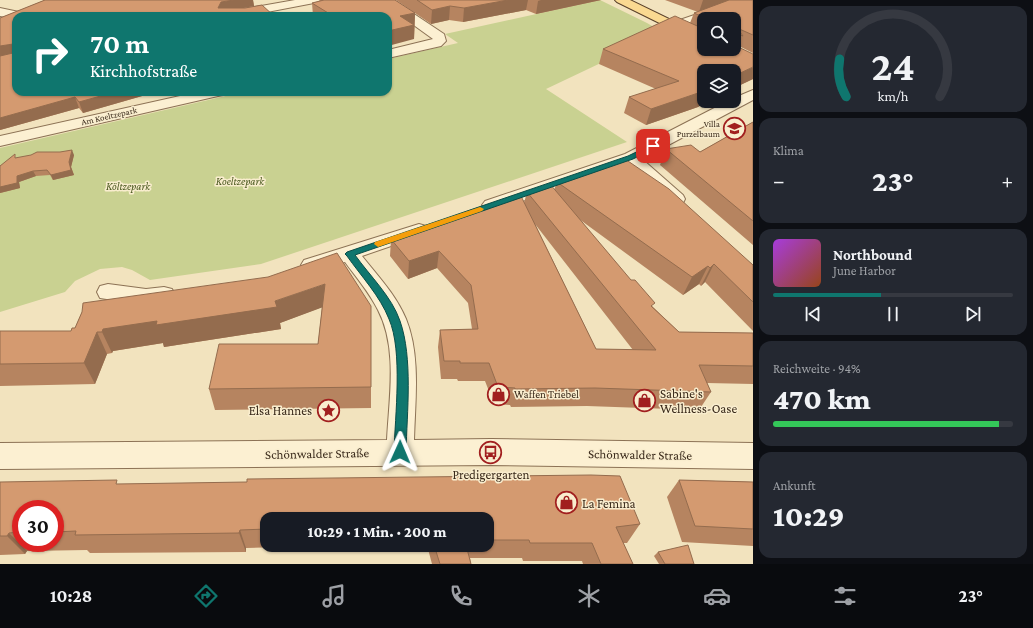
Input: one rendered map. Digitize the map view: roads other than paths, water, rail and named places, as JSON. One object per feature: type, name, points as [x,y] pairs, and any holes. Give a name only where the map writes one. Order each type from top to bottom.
[{"type":"main road","points":[[621,0],[697,37]]},
{"type":"street","points":[[249,12],[314,0]]},
{"type":"street","points":[[385,0],[439,37],[440,40],[436,43],[392,53]]},
{"type":"street","points":[[675,26],[749,0]]},
{"type":"street","points":[[0,12],[12,15]]},
{"type":"street","points":[[0,21],[12,17]]},
{"type":"street","points":[[477,210],[630,158],[753,94]]},
{"type":"street","name":"Am Koeltzepark","points":[[0,141],[200,96]]},
{"type":"street","points":[[630,158],[688,210]]},
{"type":"street","points":[[292,271],[350,254],[432,226]]},
{"type":"street","points":[[350,254],[387,305],[395,320],[400,340],[402,368],[400,452]]},
{"type":"street","points":[[108,292],[146,297],[186,291]]},
{"type":"street","name":"Schönwalder Straße","points":[[0,456],[400,452],[592,452],[753,456]]},
{"type":"place","name":"Villa Purzelbaum","points":[[735,129]]},
{"type":"place","name":"Waffen Triebel","points":[[499,394]]},
{"type":"place","name":"Sabine's Wellness-Oase","points":[[644,400]]},
{"type":"place","name":"Elsa Hannes","points":[[328,410]]},
{"type":"place","name":"Predigergarten","points":[[491,452]]},
{"type":"place","name":"La Femina","points":[[566,503]]},
{"type":"park label","name":"Koeltzepark","points":[[240,181]]},
{"type":"park label","name":"Költzepark","points":[[128,186]]}]
